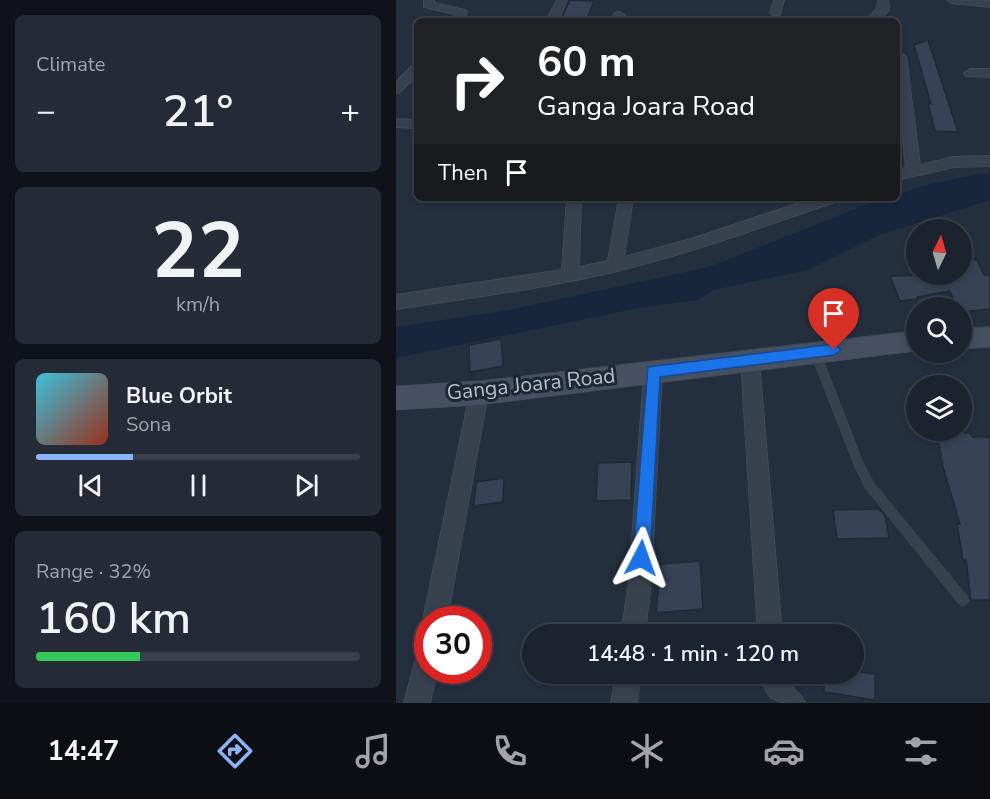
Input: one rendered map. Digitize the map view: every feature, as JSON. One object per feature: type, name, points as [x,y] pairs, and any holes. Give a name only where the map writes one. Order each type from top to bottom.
[{"type":"main road","points":[[972,338],[990,337]]},
{"type":"main road","name":"Ganga Joara Road","points":[[396,398],[430,394],[479,393],[906,342]]},
{"type":"street","points":[[429,0],[428,5],[461,12],[458,18]]},
{"type":"street","points":[[553,18],[562,0]]},
{"type":"street","points":[[776,13],[780,0]]},
{"type":"street","points":[[874,18],[883,10],[883,0]]},
{"type":"street","points":[[952,0],[990,4]]},
{"type":"street","points":[[900,57],[914,171]]},
{"type":"street","points":[[396,89],[414,71]]},
{"type":"street","points":[[970,73],[990,73]]},
{"type":"street","points":[[396,123],[414,124]]},
{"type":"street","points":[[900,175],[954,162],[990,160]]},
{"type":"street","points":[[570,275],[574,201]]},
{"type":"street","points":[[615,266],[626,201]]},
{"type":"street","points":[[396,302],[615,266],[821,201]]},
{"type":"street","points":[[750,360],[769,624]]},
{"type":"street","points":[[634,624],[640,582],[653,372]]},
{"type":"street","points":[[438,606],[479,393]]},
{"type":"street","points":[[417,703],[421,684]]},
{"type":"street","points":[[624,703],[627,684]]},
{"type":"lane","points":[[815,352],[870,486],[963,600]]},
{"type":"water","points":[[990,174],[990,200],[930,219],[906,219],[906,226],[879,235],[808,270],[713,290],[698,300],[639,308],[396,358],[396,327],[509,310],[709,267],[865,205],[878,201],[900,201],[900,194],[925,185]]},
{"type":"building","points":[[570,0],[594,1],[587,18],[561,18]]},
{"type":"building","points":[[928,40],[958,132],[935,131],[928,103],[931,104],[914,45]]},
{"type":"building","points":[[972,260],[977,260],[984,275],[990,275],[990,309],[972,311],[972,297],[952,297],[950,291],[906,297],[906,300],[900,301],[890,276],[906,276],[906,285],[972,285]]},
{"type":"building","points":[[501,339],[503,366],[470,372],[469,345]]},
{"type":"building","points":[[972,436],[990,437],[990,600],[971,600],[966,560],[963,560],[957,524],[960,524],[943,467],[939,441],[972,441]]},
{"type":"building","points":[[632,462],[631,500],[596,501],[598,463]]},
{"type":"building","points":[[504,478],[503,502],[474,506],[476,482]]},
{"type":"building","points":[[879,509],[885,516],[889,538],[837,539],[833,510]]},
{"type":"building","points":[[700,561],[703,609],[656,613],[661,564]]},
{"type":"building","points":[[864,672],[875,674],[875,700],[824,692],[824,684],[864,684]]},
{"type":"route","points":[[641,558],[653,372],[834,350]]}]
